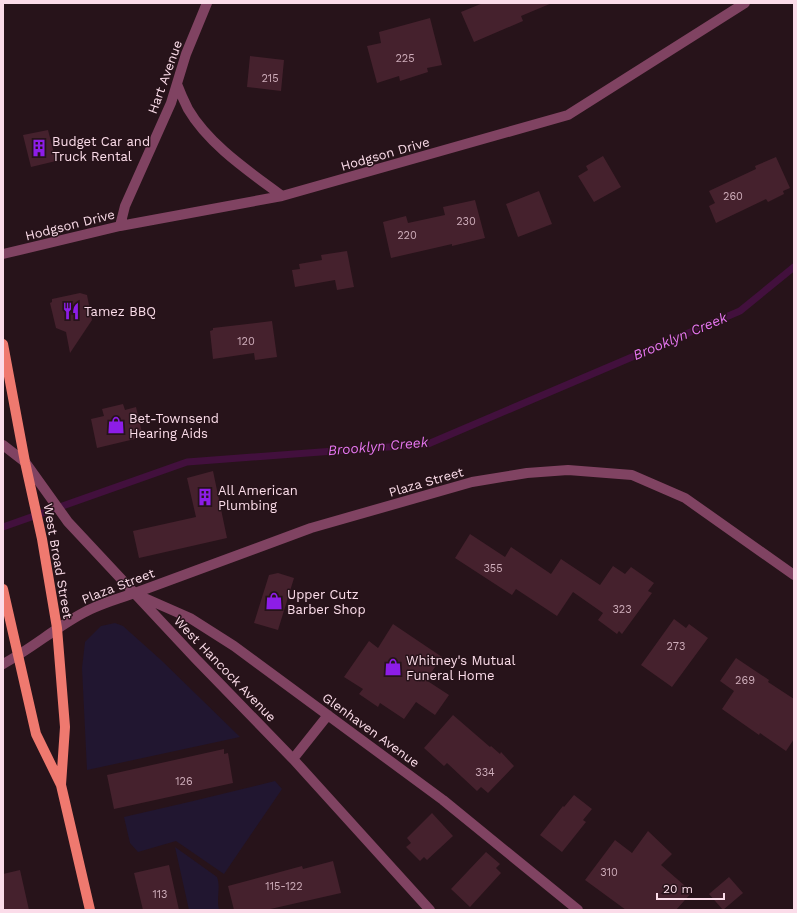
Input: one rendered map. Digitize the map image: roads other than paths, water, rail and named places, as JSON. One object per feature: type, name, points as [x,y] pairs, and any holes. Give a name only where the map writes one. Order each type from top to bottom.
[{"type":"main road","name":"West Broad Street","points":[[3,344],[25,462],[42,539],[57,628],[65,727],[61,785]]},
{"type":"main road","name":"West Broad Street","points":[[3,589],[36,734],[61,785],[90,910]]},
{"type":"street","name":"Hart Avenue","points":[[120,226],[125,206],[171,103],[186,54],[207,3]]},
{"type":"street","name":"Hodgson Drive","points":[[3,254],[120,226],[282,196],[568,115],[745,3]]},
{"type":"street","points":[[177,84],[188,109],[206,134],[236,161],[282,196]]},
{"type":"street","name":"West Hancock Avenue","points":[[3,445],[25,462],[68,522],[293,759],[430,910]]},
{"type":"street","name":"Plaza Street","points":[[3,664],[18,656],[57,628],[106,602],[135,593],[311,528],[472,482],[527,473],[568,470],[632,476],[685,498],[794,575]]},
{"type":"street","name":"Glenhaven Avenue","points":[[135,593],[190,618],[234,646],[443,800],[578,910]]},
{"type":"street","points":[[293,759],[328,715]]},
{"type":"waterway","name":"Brooklyn Creek","points":[[3,527],[187,462],[428,444],[740,311],[794,267]]},
{"type":"place","name":"Budget Car and Truck Rental","points":[[39,148]]},
{"type":"place","name":"Tamez BBQ","points":[[71,311]]},
{"type":"place","name":"Bet-Townsend Hearing Aids","points":[[116,425]]},
{"type":"place","name":"All American Plumbing","points":[[205,497]]},
{"type":"place","name":"Upper Cutz Barber Shop","points":[[274,601]]},
{"type":"place","name":"Whitney's Mutual Funeral Home","points":[[393,667]]}]
